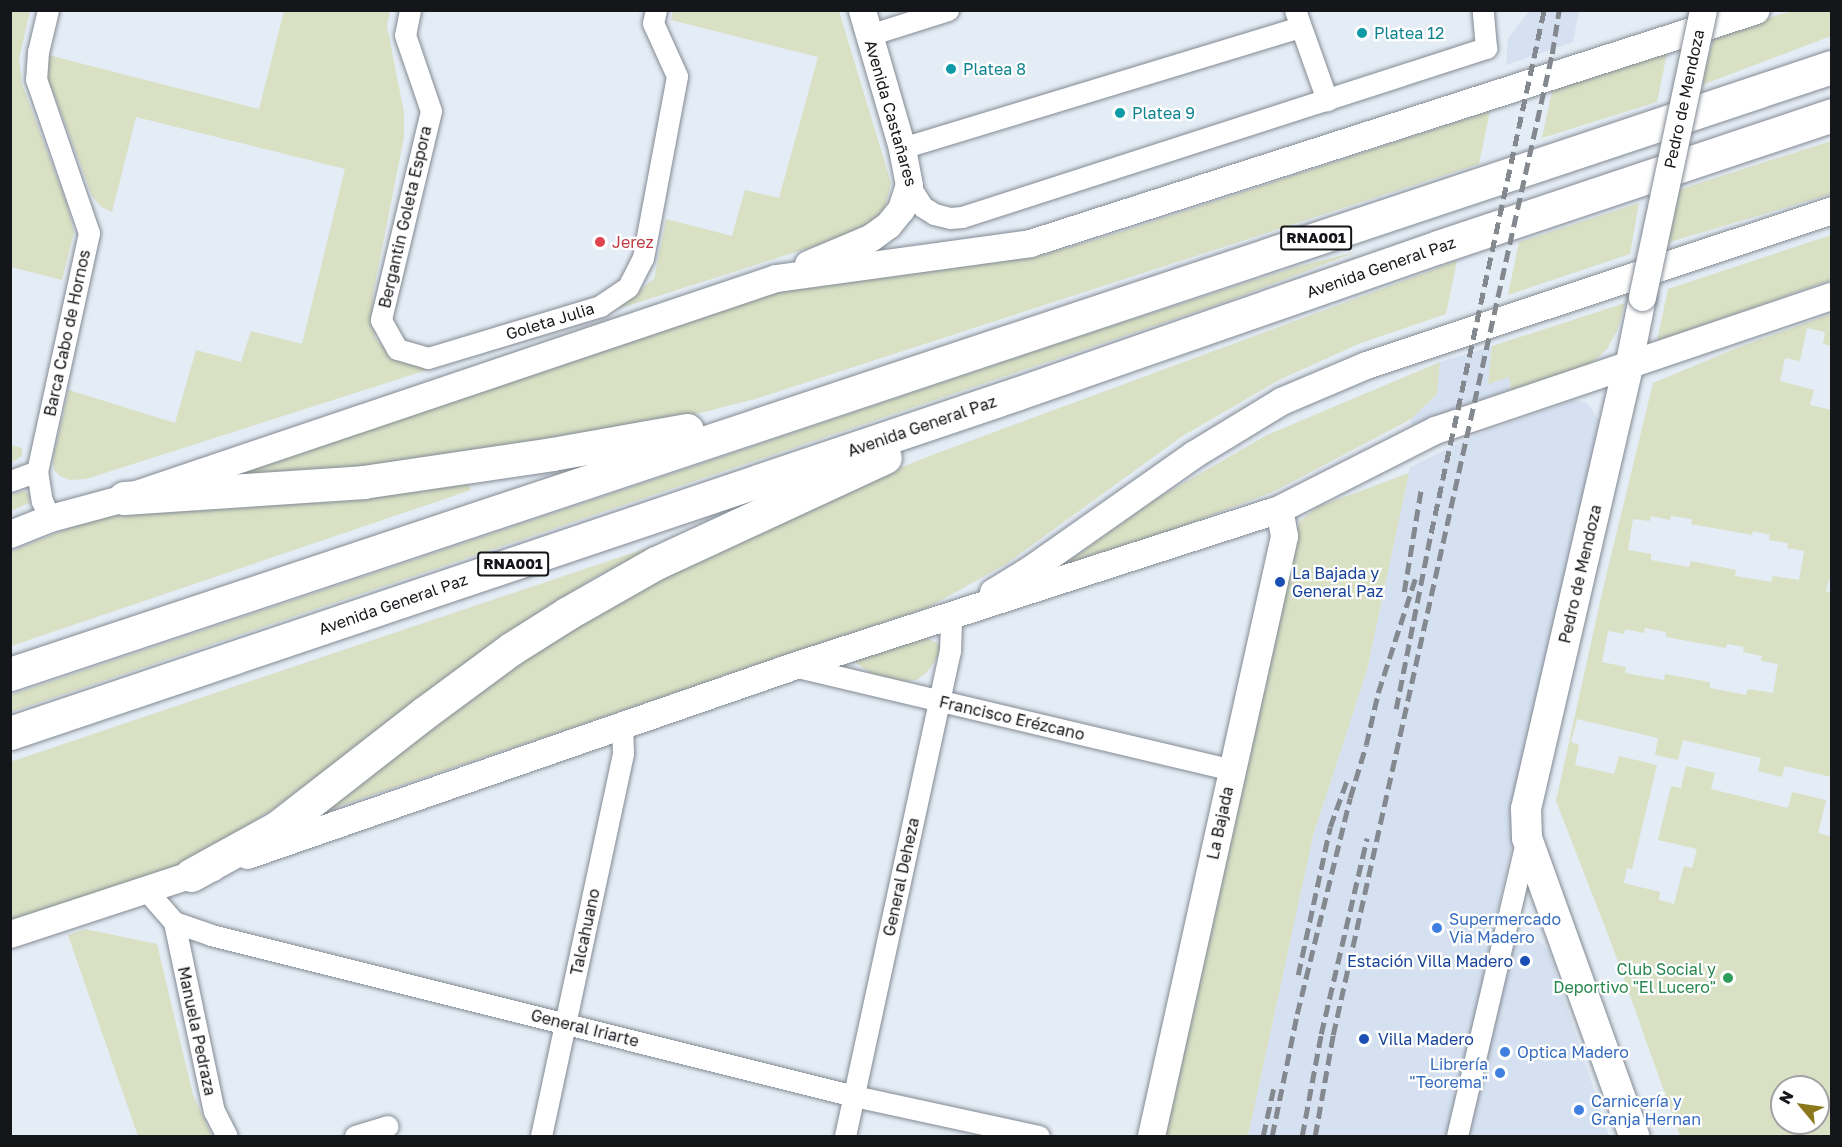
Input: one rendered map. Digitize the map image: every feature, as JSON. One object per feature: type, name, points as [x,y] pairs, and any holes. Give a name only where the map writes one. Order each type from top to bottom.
[{"type":"highway","name":"RNA001","points":[[10,675],[801,409],[1832,67]]},
{"type":"highway","name":"Avenida General Paz","points":[[10,733],[1016,394],[1438,247],[1832,115]]},
{"type":"highway","points":[[191,875],[278,827],[511,649],[568,613],[656,563],[1016,394]]},
{"type":"highway","points":[[124,498],[363,482],[552,454],[801,409]]},
{"type":"main road","name":"Pedro de Mendoza","points":[[1527,838],[1526,808],[1628,367]]},
{"type":"main road","points":[[1527,838],[1634,1137]]},
{"type":"street","name":"Barca Cabo de Hornos","points":[[48,10],[38,52],[36,79],[89,233],[37,471],[42,501],[50,518]]},
{"type":"street","name":"Bergantin Goleta Espora","points":[[381,320],[431,111],[405,34],[410,10]]},
{"type":"street","name":"Goleta Julia","points":[[381,320],[397,349],[428,358],[600,306],[628,286],[643,258],[677,76],[653,23],[656,10]]},
{"type":"street","points":[[865,23],[948,10]]},
{"type":"street","points":[[902,147],[1297,19],[1327,100],[1486,48],[1483,10]]},
{"type":"street","name":"Pedro de Mendoza","points":[[1628,367],[1703,10]]},
{"type":"street","points":[[776,278],[1030,243],[1756,10]]},
{"type":"street","name":"Avenida Castañares","points":[[865,23],[902,147],[909,185],[922,207],[934,214],[950,218],[962,217],[1327,100]]},
{"type":"street","points":[[10,534],[50,518],[124,498],[776,278],[870,238],[888,225],[901,209],[909,185]]},
{"type":"street","points":[[955,615],[1029,570],[1194,454],[1281,401],[1366,365],[1832,210]]},
{"type":"street","points":[[10,934],[147,891],[793,666],[1280,509],[1436,430],[1628,367],[1832,296]]},
{"type":"street","points":[[10,481],[37,471]]},
{"type":"street","name":"La Bajada","points":[[1151,1137],[1284,536],[1280,509]]},
{"type":"street","name":"General Deheza","points":[[845,1137],[950,651],[955,615]]},
{"type":"street","name":"Francisco Erézcano","points":[[793,666],[1232,770]]},
{"type":"street","name":"Talcahuano","points":[[541,1137],[622,753],[622,727]]},
{"type":"street","name":"Pedro de Mendoza","points":[[1457,1137],[1527,838]]},
{"type":"street","name":"General Iriarte","points":[[147,891],[174,922],[211,935],[854,1096],[1039,1137]]},
{"type":"street","name":"Manuela Pedraza","points":[[174,922],[214,1111],[227,1137]]},
{"type":"street","points":[[355,1137],[387,1126]]},
{"type":"shaded area","points":[[1529,11],[1579,11],[1573,42],[1506,65],[1508,39]]},
{"type":"shaded area","points":[[1492,346],[1488,383],[1509,377],[1511,391],[1411,425],[1411,419],[1437,394],[1440,362]]},
{"type":"shaded area","points":[[1574,400],[1587,403],[1601,423],[1598,454],[1448,1136],[1248,1136],[1313,836],[1367,670],[1410,467],[1476,435]]},
{"type":"shaded area","points":[[1525,938],[1538,941],[1548,949],[1609,1136],[1466,1136],[1509,952],[1515,942]]},
{"type":"green space","points":[[11,10],[30,11],[19,59],[22,84],[66,202],[74,232],[62,280],[11,267]]},
{"type":"green space","points":[[284,11],[390,11],[387,26],[404,113],[404,137],[373,294],[372,320],[375,337],[385,350],[399,358],[637,292],[654,279],[666,219],[732,236],[745,190],[779,198],[818,57],[671,20],[673,11],[839,11],[891,183],[883,216],[871,228],[86,479],[70,480],[60,476],[54,470],[53,458],[69,390],[175,423],[196,350],[241,362],[251,331],[302,344],[345,169],[136,117],[112,212],[101,207],[92,196],[52,88],[41,85],[48,55],[259,109]]},
{"type":"green space","points":[[1793,11],[1831,11],[1831,36],[1702,85],[1715,32]]},
{"type":"green space","points":[[1668,48],[1657,102],[1542,138],[1553,87]]},
{"type":"green space","points":[[1490,111],[1479,164],[755,399],[598,439],[477,460],[185,483],[779,290],[1043,255],[1127,230]]},
{"type":"green space","points":[[1831,141],[1831,194],[1663,244],[1675,191]]},
{"type":"green space","points":[[1639,203],[1630,254],[1508,295],[1519,242]]},
{"type":"green space","points":[[1831,235],[1831,280],[1657,341],[1668,289]]},
{"type":"green space","points":[[1359,251],[1228,301],[11,712],[11,695],[1102,329],[1296,267]]},
{"type":"green space","points":[[1457,261],[1446,314],[1361,343],[1279,380],[1181,437],[1006,564],[929,607],[310,816],[537,642],[726,539],[927,457]]},
{"type":"green space","points":[[1625,303],[1617,331],[1607,349],[1591,364],[1511,391],[1509,377],[1488,384],[1492,346]]},
{"type":"green space","points":[[1831,314],[1831,346],[1823,344],[1825,332],[1807,328],[1800,361],[1785,358],[1780,381],[1814,390],[1810,405],[1831,410],[1832,570],[1826,591],[1832,593],[1831,777],[1785,766],[1782,777],[1758,771],[1761,758],[1683,740],[1678,760],[1655,755],[1658,738],[1577,719],[1571,742],[1579,745],[1575,765],[1614,774],[1619,756],[1657,765],[1632,869],[1627,868],[1624,883],[1660,892],[1659,900],[1674,904],[1684,866],[1692,868],[1697,849],[1658,840],[1671,786],[1681,788],[1686,766],[1715,773],[1711,789],[1788,808],[1792,792],[1826,800],[1818,833],[1832,837],[1831,1136],[1680,1136],[1612,945],[1556,801],[1603,589],[1653,383],[1739,347]],"holes":[[[1651,516],[1670,520],[1671,516],[1692,519],[1691,524],[1752,535],[1753,531],[1770,535],[1769,540],[1788,543],[1787,548],[1804,551],[1799,580],[1773,576],[1771,582],[1735,576],[1736,570],[1691,561],[1689,567],[1651,560],[1651,554],[1628,550],[1633,519],[1650,521]],[[1645,628],[1666,632],[1666,637],[1726,648],[1727,644],[1744,647],[1743,652],[1762,656],[1761,661],[1778,664],[1773,693],[1748,689],[1746,695],[1710,688],[1710,682],[1665,674],[1664,680],[1625,673],[1626,667],[1602,662],[1608,631],[1624,634],[1625,629],[1644,633]]]},
{"type":"green space","points":[[1440,362],[1437,394],[1411,419],[1275,491],[1044,579],[1156,499],[1267,435]]},
{"type":"green space","points":[[11,445],[22,448],[22,456],[11,463]]},
{"type":"green space","points":[[1409,473],[1367,670],[1313,836],[1248,1136],[1164,1136],[1299,522],[1317,507]]},
{"type":"green space","points":[[468,483],[471,490],[11,646],[10,552],[74,526],[111,515],[211,500]]},
{"type":"green space","points":[[24,491],[30,495],[29,503],[11,511],[11,495]]},
{"type":"green space","points":[[662,543],[594,578],[528,619],[390,727],[270,811],[188,864],[11,920],[10,762]]},
{"type":"green space","points":[[925,637],[940,645],[938,656],[928,671],[917,680],[886,683],[856,663],[856,657]]},
{"type":"green space","points":[[85,929],[157,944],[193,1095],[212,1136],[138,1136],[68,935]]},
{"type":"railway","points":[[1396,709],[1431,533],[1544,10]]},
{"type":"railway","points":[[1315,1136],[1333,1035],[1552,54],[1559,10]]},
{"type":"railway","points":[[1404,592],[1421,489]]},
{"type":"railway","points":[[1272,1136],[1297,1014],[1350,798],[1366,745],[1378,693],[1415,579]]},
{"type":"railway","points":[[1298,975],[1330,827],[1347,780]]},
{"type":"railway","points":[[1302,1136],[1321,1034],[1367,838]]},
{"type":"railway","points":[[1263,1136],[1274,1086]]},
{"type":"place","name":"Platea 12","points":[[1362,33]]},
{"type":"place","name":"Platea 8","points":[[951,69]]},
{"type":"place","name":"Platea 9","points":[[1120,113]]},
{"type":"place","name":"Jerez","points":[[600,242]]},
{"type":"place","name":"La Bajada y General Paz","points":[[1280,582]]},
{"type":"place","name":"Supermercado Via Madero","points":[[1437,928]]},
{"type":"place","name":"Estación Villa Madero","points":[[1525,961]]},
{"type":"place","name":"Club Social y Deportivo \"El Lucero\"","points":[[1728,978]]},
{"type":"place","name":"Villa Madero","points":[[1364,1039]]},
{"type":"place","name":"Optica Madero","points":[[1505,1052]]},
{"type":"place","name":"Librería \"Teorema\"","points":[[1500,1073]]},
{"type":"place","name":"Carnicería y Granja Hernan","points":[[1579,1110]]}]
